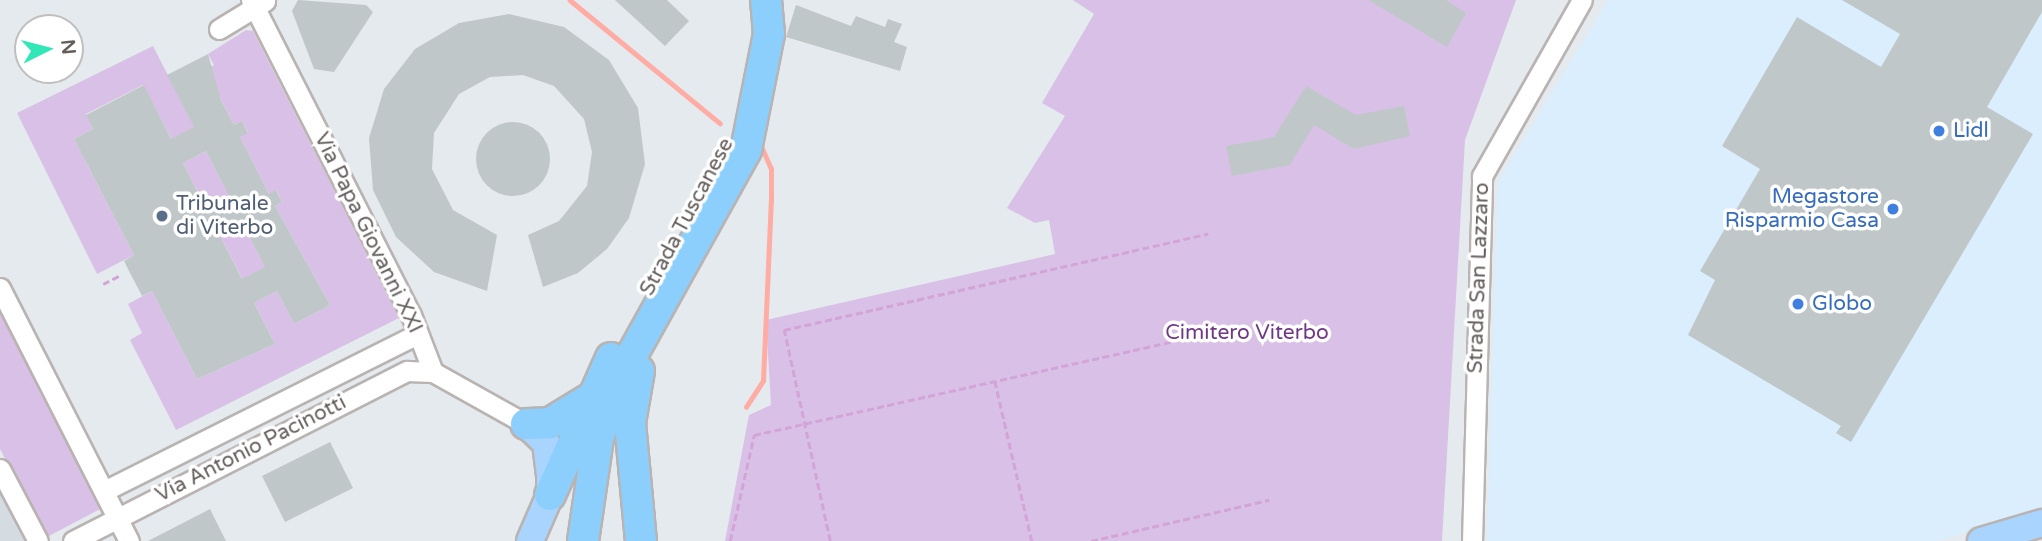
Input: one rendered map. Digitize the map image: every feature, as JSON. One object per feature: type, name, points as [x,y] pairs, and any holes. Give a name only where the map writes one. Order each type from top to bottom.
[{"type":"highway","name":"Strada Tuscanese","points":[[550,495],[586,410],[729,145],[750,53],[747,0]]},
{"type":"highway","name":"Strada Tuscanese","points":[[680,273],[746,150],[774,10]]},
{"type":"highway","points":[[583,541],[598,439],[627,364],[680,273]]},
{"type":"highway","points":[[641,541],[632,393],[680,273]]},
{"type":"highway","points":[[526,424],[550,424],[586,410]]},
{"type":"highway","points":[[565,541],[586,410]]},
{"type":"main road","points":[[526,424],[546,443],[550,495],[530,541]]},
{"type":"main road","points":[[1981,541],[2042,523]]},
{"type":"street","name":"Strada San Lazzaro","points":[[1472,541],[1482,176],[1581,0]]},
{"type":"street","points":[[219,29],[257,3]]},
{"type":"street","name":"Via Papa Giovanni XXI","points":[[257,3],[433,372]]},
{"type":"street","points":[[0,288],[129,541]]},
{"type":"street","name":"Via Antonio Pacinotti","points":[[104,491],[417,334]]},
{"type":"street","name":"Via Antonio Pacinotti","points":[[74,541],[329,408],[407,371],[433,372]]},
{"type":"street","points":[[433,372],[526,424]]},
{"type":"street","points":[[317,383],[329,408]]},
{"type":"street","points":[[166,460],[179,485]]},
{"type":"street","points":[[0,469],[38,541]]},
{"type":"path","points":[[830,541],[784,330],[1208,234]]},
{"type":"path","points":[[103,284],[121,275]]},
{"type":"path","points":[[730,541],[754,435],[1230,329]]},
{"type":"path","points":[[995,381],[1032,541]]},
{"type":"path","points":[[1091,541],[1269,500]]},
{"type":"shaded area","points":[[1608,0],[2042,0],[2042,509],[1937,541],[1487,541],[1498,182]]},
{"type":"shaded area","points":[[0,493],[26,541],[0,541]]},
{"type":"green space","name":"Cimitero Viterbo","points":[[1073,0],[1516,0],[1465,140],[1442,541],[725,541],[749,415],[771,405],[766,320],[1055,254],[1049,220],[1035,223],[1007,208],[1065,116],[1042,103],[1094,14]]},
{"type":"green space","points":[[246,30],[253,31],[399,318],[176,430],[130,340],[142,333],[128,304],[152,291],[197,379],[275,344],[254,303],[277,291],[294,324],[330,305],[275,206],[282,202],[277,191],[269,194],[240,137],[248,132],[242,121],[234,125],[206,70],[214,65],[208,54]]},
{"type":"green space","points":[[153,46],[202,142],[176,148],[143,85],[86,114],[93,129],[74,139],[134,255],[97,274],[17,113],[76,84],[84,84],[84,80]]},
{"type":"green space","points":[[206,151],[238,213],[212,219],[183,163]]},
{"type":"green space","points":[[242,222],[273,282],[247,288],[219,234]]},
{"type":"green space","points":[[0,311],[102,508],[47,537],[0,449]]},
{"type":"building","points":[[298,0],[366,5],[373,12],[334,72],[314,69],[292,11]]},
{"type":"building","points":[[615,0],[667,0],[689,21],[665,46]]},
{"type":"building","points":[[1368,0],[1446,0],[1466,13],[1447,47]]},
{"type":"building","points":[[1842,0],[2042,0],[2042,12],[1987,107],[2033,134],[1851,442],[1836,433],[1841,426],[1688,335],[1715,280],[1700,271],[1760,169],[1722,146],[1797,17],[1881,67],[1900,34]]},
{"type":"building","points":[[796,5],[851,26],[856,16],[885,27],[888,19],[902,24],[894,42],[907,47],[900,71],[786,37]]},
{"type":"building","points":[[509,14],[564,27],[609,60],[638,108],[645,164],[629,218],[607,249],[578,273],[543,287],[528,235],[559,221],[587,186],[592,152],[584,119],[554,86],[523,75],[490,77],[459,94],[434,133],[432,169],[453,210],[497,235],[487,291],[434,272],[396,237],[373,190],[369,138],[384,89],[415,49],[459,23]]},
{"type":"building","name":"Tribunale di Viterbo","points":[[208,54],[221,100],[234,125],[242,121],[248,133],[240,137],[269,194],[276,190],[282,202],[275,206],[330,305],[294,324],[277,291],[254,303],[275,344],[197,379],[152,291],[142,296],[129,271],[124,261],[134,255],[74,139],[93,129],[86,115],[144,85],[171,139],[194,127],[167,75]],"holes":[[[206,151],[230,198],[207,210],[183,163]],[[242,222],[265,267],[242,279],[219,234]]]},
{"type":"building","points":[[1306,86],[1356,115],[1404,106],[1410,136],[1354,149],[1314,125],[1290,165],[1232,176],[1226,146],[1274,137]]},
{"type":"building","points":[[513,122],[534,128],[544,138],[550,159],[544,180],[534,190],[513,196],[492,190],[482,180],[476,159],[482,138],[492,128]]},
{"type":"building","points":[[330,442],[353,488],[285,522],[262,476]]},
{"type":"building","points":[[210,509],[226,541],[148,541]]},
{"type":"waterway","points":[[570,0],[720,123]]},
{"type":"waterway","points":[[746,407],[763,381],[771,169],[762,149]]},
{"type":"place","name":"Lidl","points":[[1939,131]]},
{"type":"place","name":"Megastore Risparmio Casa","points":[[1893,209]]},
{"type":"place","name":"Tribunale di Viterbo","points":[[162,216]]},
{"type":"place","name":"Globo","points":[[1798,304]]}]
